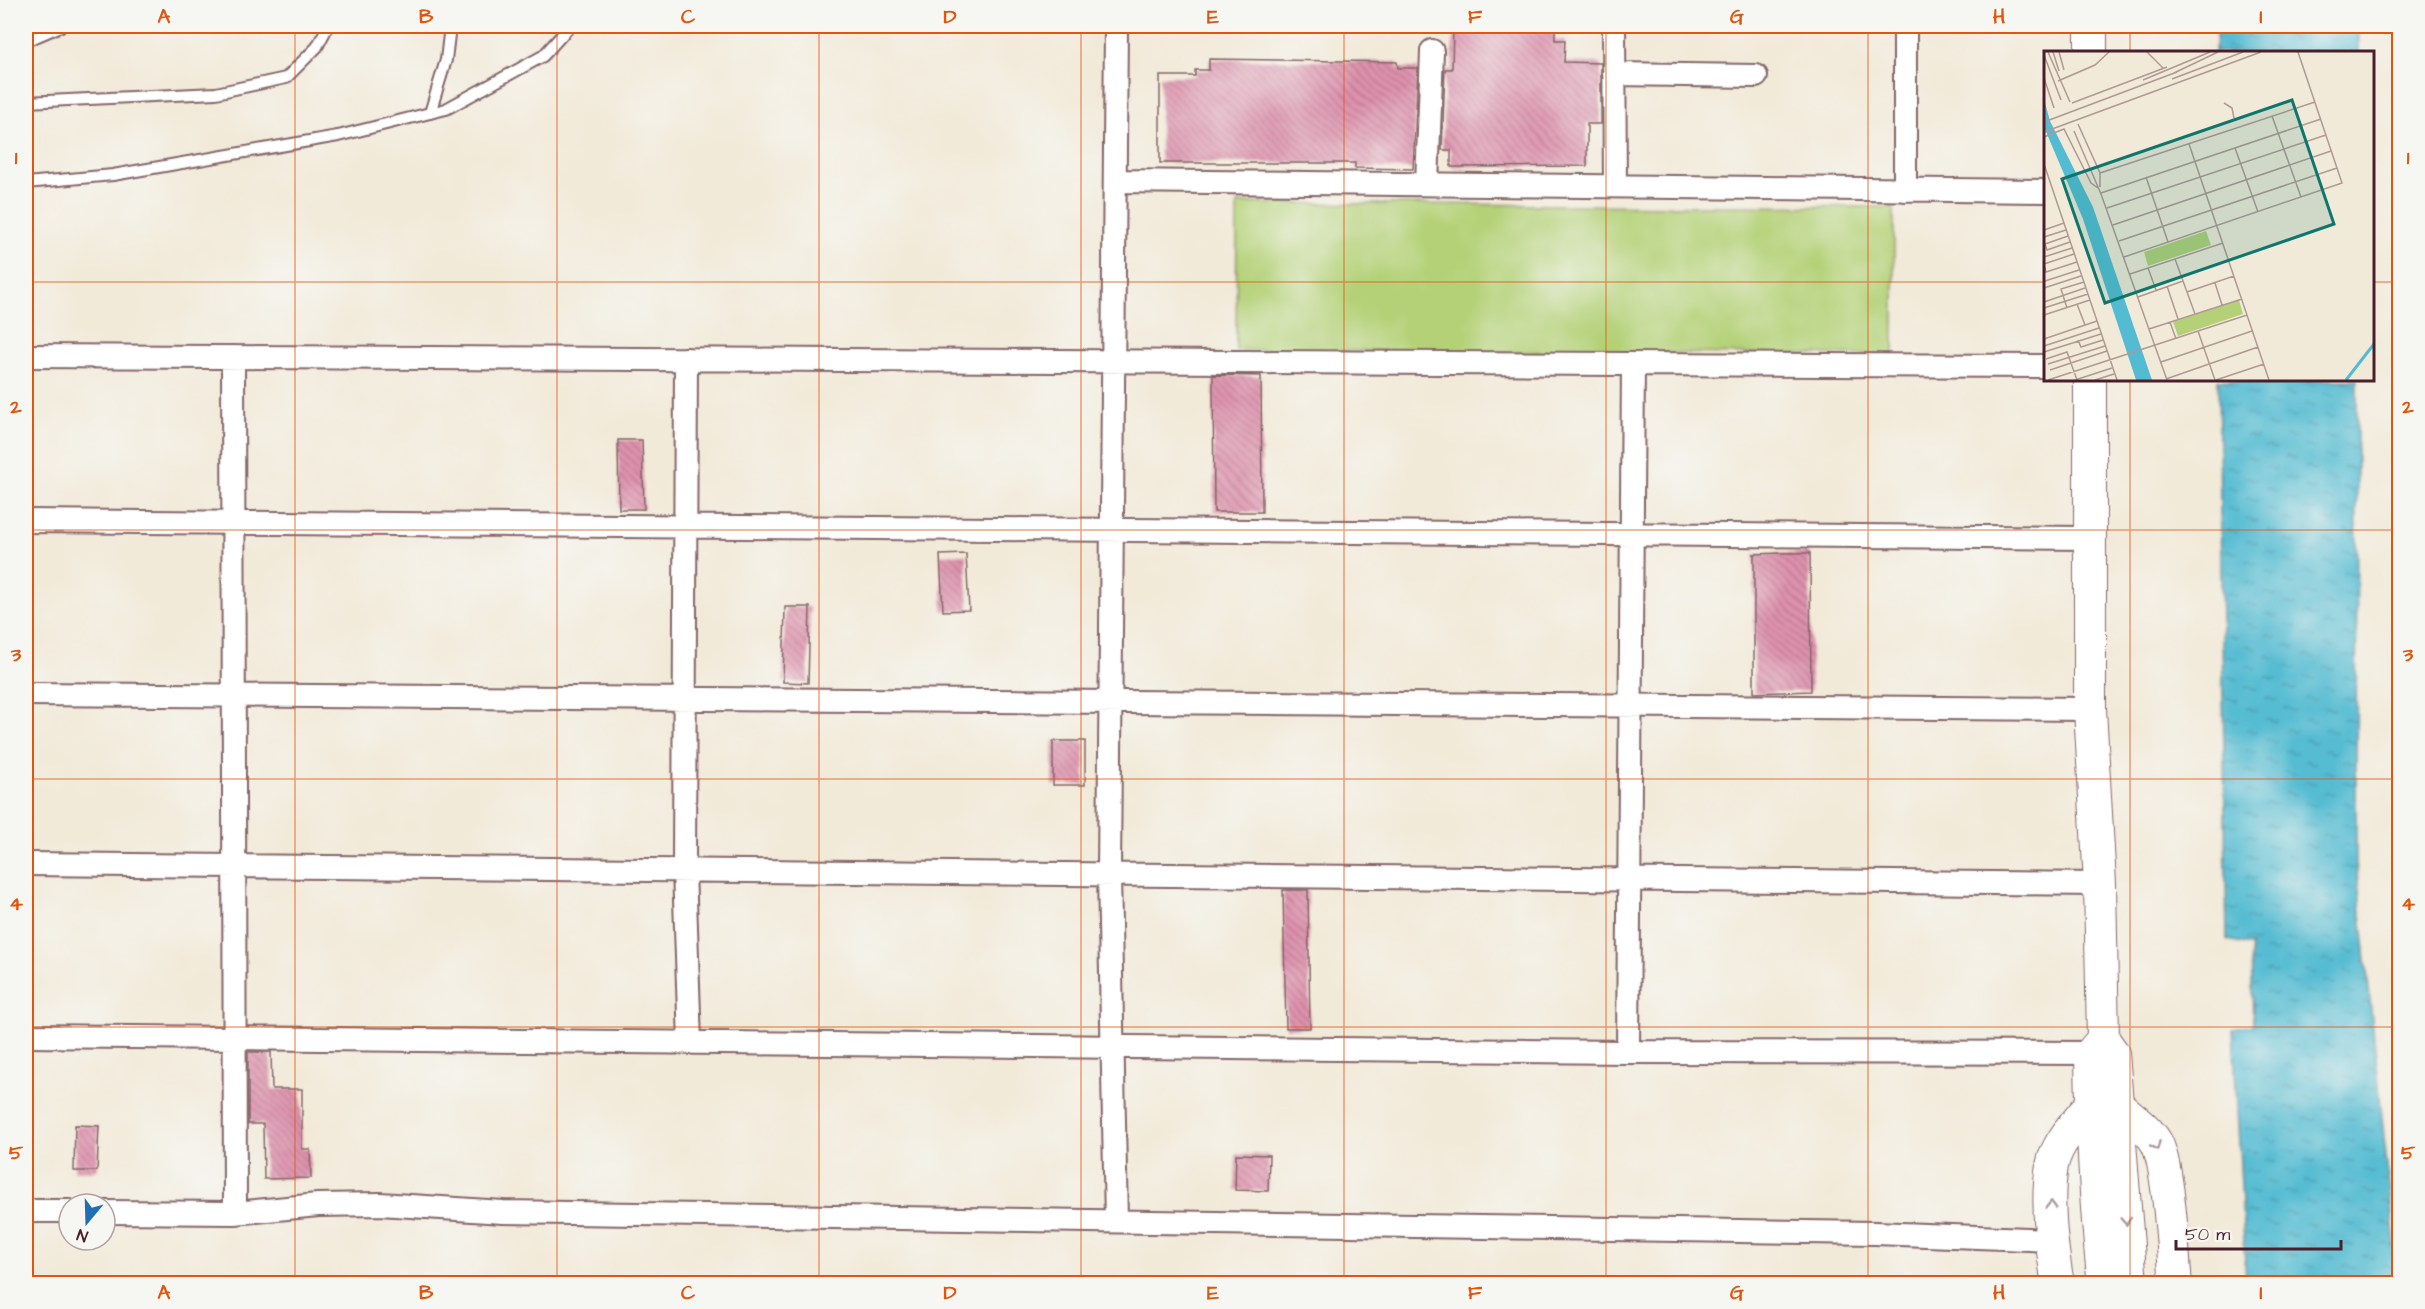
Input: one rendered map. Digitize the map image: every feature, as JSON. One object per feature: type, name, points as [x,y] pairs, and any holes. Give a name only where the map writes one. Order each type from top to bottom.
[{"type":"street","points":[[1116,26],[1109,874],[1110,1047],[1116,1221]]},
{"type":"street","points":[[1614,26],[1615,186]]},
{"type":"street","points":[[1905,26],[1905,190]]},
{"type":"street","points":[[2091,26],[2091,51]]},
{"type":"street","points":[[1427,184],[1432,51]]},
{"type":"street","points":[[1614,74],[1756,76]]},
{"type":"street","points":[[1115,181],[2044,191]]},
{"type":"street","points":[[26,356],[2044,366]]},
{"type":"street","points":[[232,357],[235,1213]]},
{"type":"street","points":[[686,359],[684,870],[690,1043]]},
{"type":"street","points":[[1628,1052],[1633,364]]},
{"type":"street","points":[[2090,381],[2090,710],[2100,884],[2104,1104],[2098,1235],[2104,1284]]},
{"type":"street","points":[[26,521],[2090,538]]},
{"type":"street","points":[[26,694],[2090,710]]},
{"type":"street","points":[[26,864],[2100,884]]},
{"type":"street","points":[[26,1036],[1628,1052],[2103,1048]]},
{"type":"street","points":[[2058,1284],[2051,1240],[2052,1165],[2063,1141],[2104,1104]]},
{"type":"street","points":[[2104,1104],[2131,1284]]},
{"type":"street","points":[[2104,1104],[2141,1125],[2157,1144],[2165,1179],[2176,1284]]},
{"type":"street","points":[[117,1212],[235,1213],[318,1205],[380,1204],[503,1212],[1875,1233],[2051,1240]]},
{"type":"street","points":[[26,1211],[57,1211]]},
{"type":"lane","points":[[26,41],[61,26]]},
{"type":"lane","points":[[26,102],[216,93],[286,78],[317,47],[328,26]]},
{"type":"lane","points":[[430,113],[446,60],[450,26]]},
{"type":"lane","points":[[26,183],[113,175],[338,136],[446,109],[543,56],[570,26]]},
{"type":"green space","points":[[1237,203],[1894,207],[1894,355],[1236,350]]},
{"type":"water","points":[[2216,26],[2359,26],[2359,51],[2215,51]]},
{"type":"water","points":[[2218,381],[2357,381],[2356,863],[2399,1283],[2246,1283],[2233,1029],[2253,1025],[2251,945],[2227,940]]},
{"type":"building","points":[[1453,26],[1555,26],[1555,40],[1565,40],[1564,62],[1601,63],[1601,124],[1587,124],[1587,166],[1451,167],[1451,150],[1442,150],[1445,69],[1452,69]]},
{"type":"building","points":[[1209,59],[1397,62],[1398,68],[1418,68],[1413,169],[1355,168],[1355,163],[1160,163],[1160,76],[1195,76],[1195,70],[1209,70]]},
{"type":"building","points":[[1213,375],[1261,376],[1262,512],[1214,512]]},
{"type":"building","points":[[618,440],[642,440],[644,509],[619,509]]},
{"type":"building","points":[[1810,553],[1811,691],[1754,693],[1754,554]]},
{"type":"building","points":[[966,554],[969,610],[943,611],[940,555]]},
{"type":"building","points":[[785,607],[810,607],[808,683],[783,682]]},
{"type":"building","points":[[1053,741],[1085,741],[1085,785],[1053,785]]},
{"type":"building","points":[[1283,890],[1308,890],[1310,1028],[1286,1028]]},
{"type":"building","points":[[248,1052],[271,1052],[272,1089],[302,1089],[302,1149],[310,1149],[311,1178],[264,1179],[263,1124],[248,1124]]},
{"type":"building","points":[[75,1125],[99,1126],[97,1171],[74,1171]]},
{"type":"building","points":[[1236,1154],[1269,1155],[1268,1191],[1235,1190]]}]
